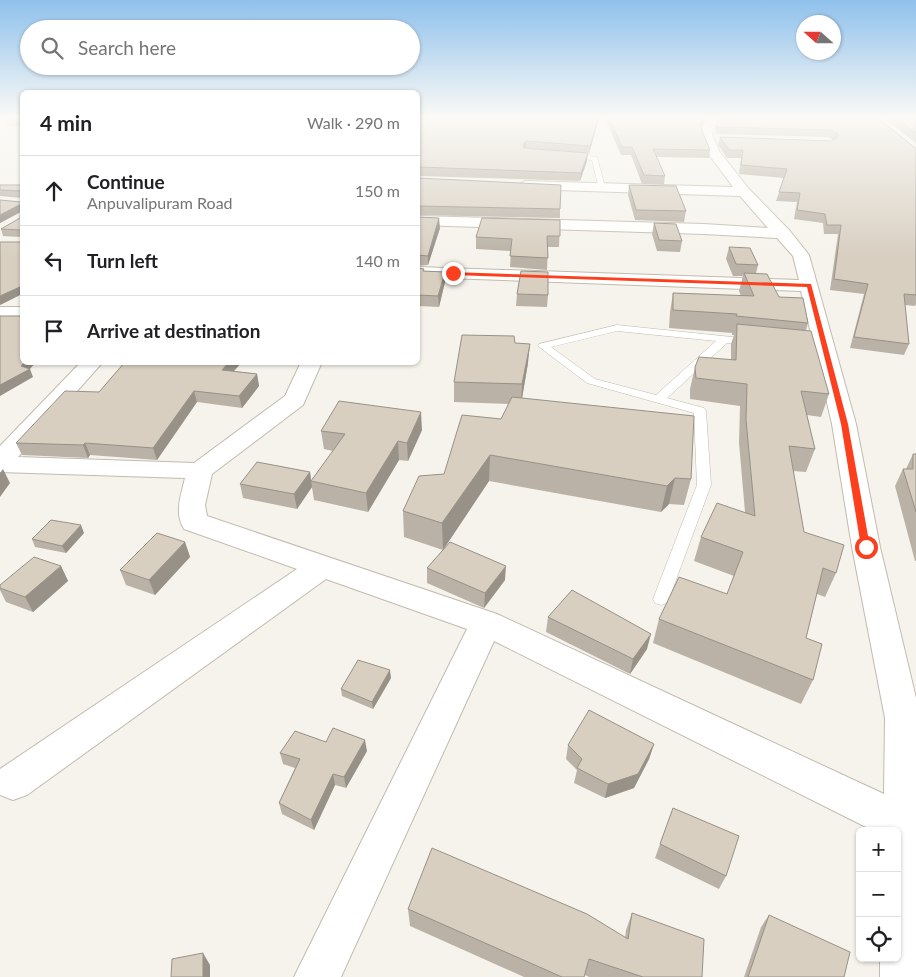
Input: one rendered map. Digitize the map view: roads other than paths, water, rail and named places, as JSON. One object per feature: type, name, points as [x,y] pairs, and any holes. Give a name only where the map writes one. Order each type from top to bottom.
[{"type":"street","points":[[722,164],[744,192],[801,255],[821,349],[844,424],[866,547],[903,718],[903,977]]},
{"type":"street","points":[[509,184],[744,192]]},
{"type":"street","points":[[420,221],[704,229],[784,234]]},
{"type":"street","points":[[420,272],[809,286]]},
{"type":"street","points":[[0,328],[13,313]]},
{"type":"street","points":[[0,463],[90,365]]},
{"type":"street","points":[[0,463],[200,470],[295,400],[311,365]]},
{"type":"street","points":[[200,470],[192,505],[194,522],[486,623],[903,824]]},
{"type":"street","points":[[12,782],[322,567]]},
{"type":"street","points":[[317,977],[486,623]]},
{"type":"lane","points":[[596,164],[603,188]]},
{"type":"lane","points":[[661,599],[704,485],[700,411],[591,381],[543,346],[617,328],[761,343]]},
{"type":"lane","points":[[658,400],[725,339]]}]
